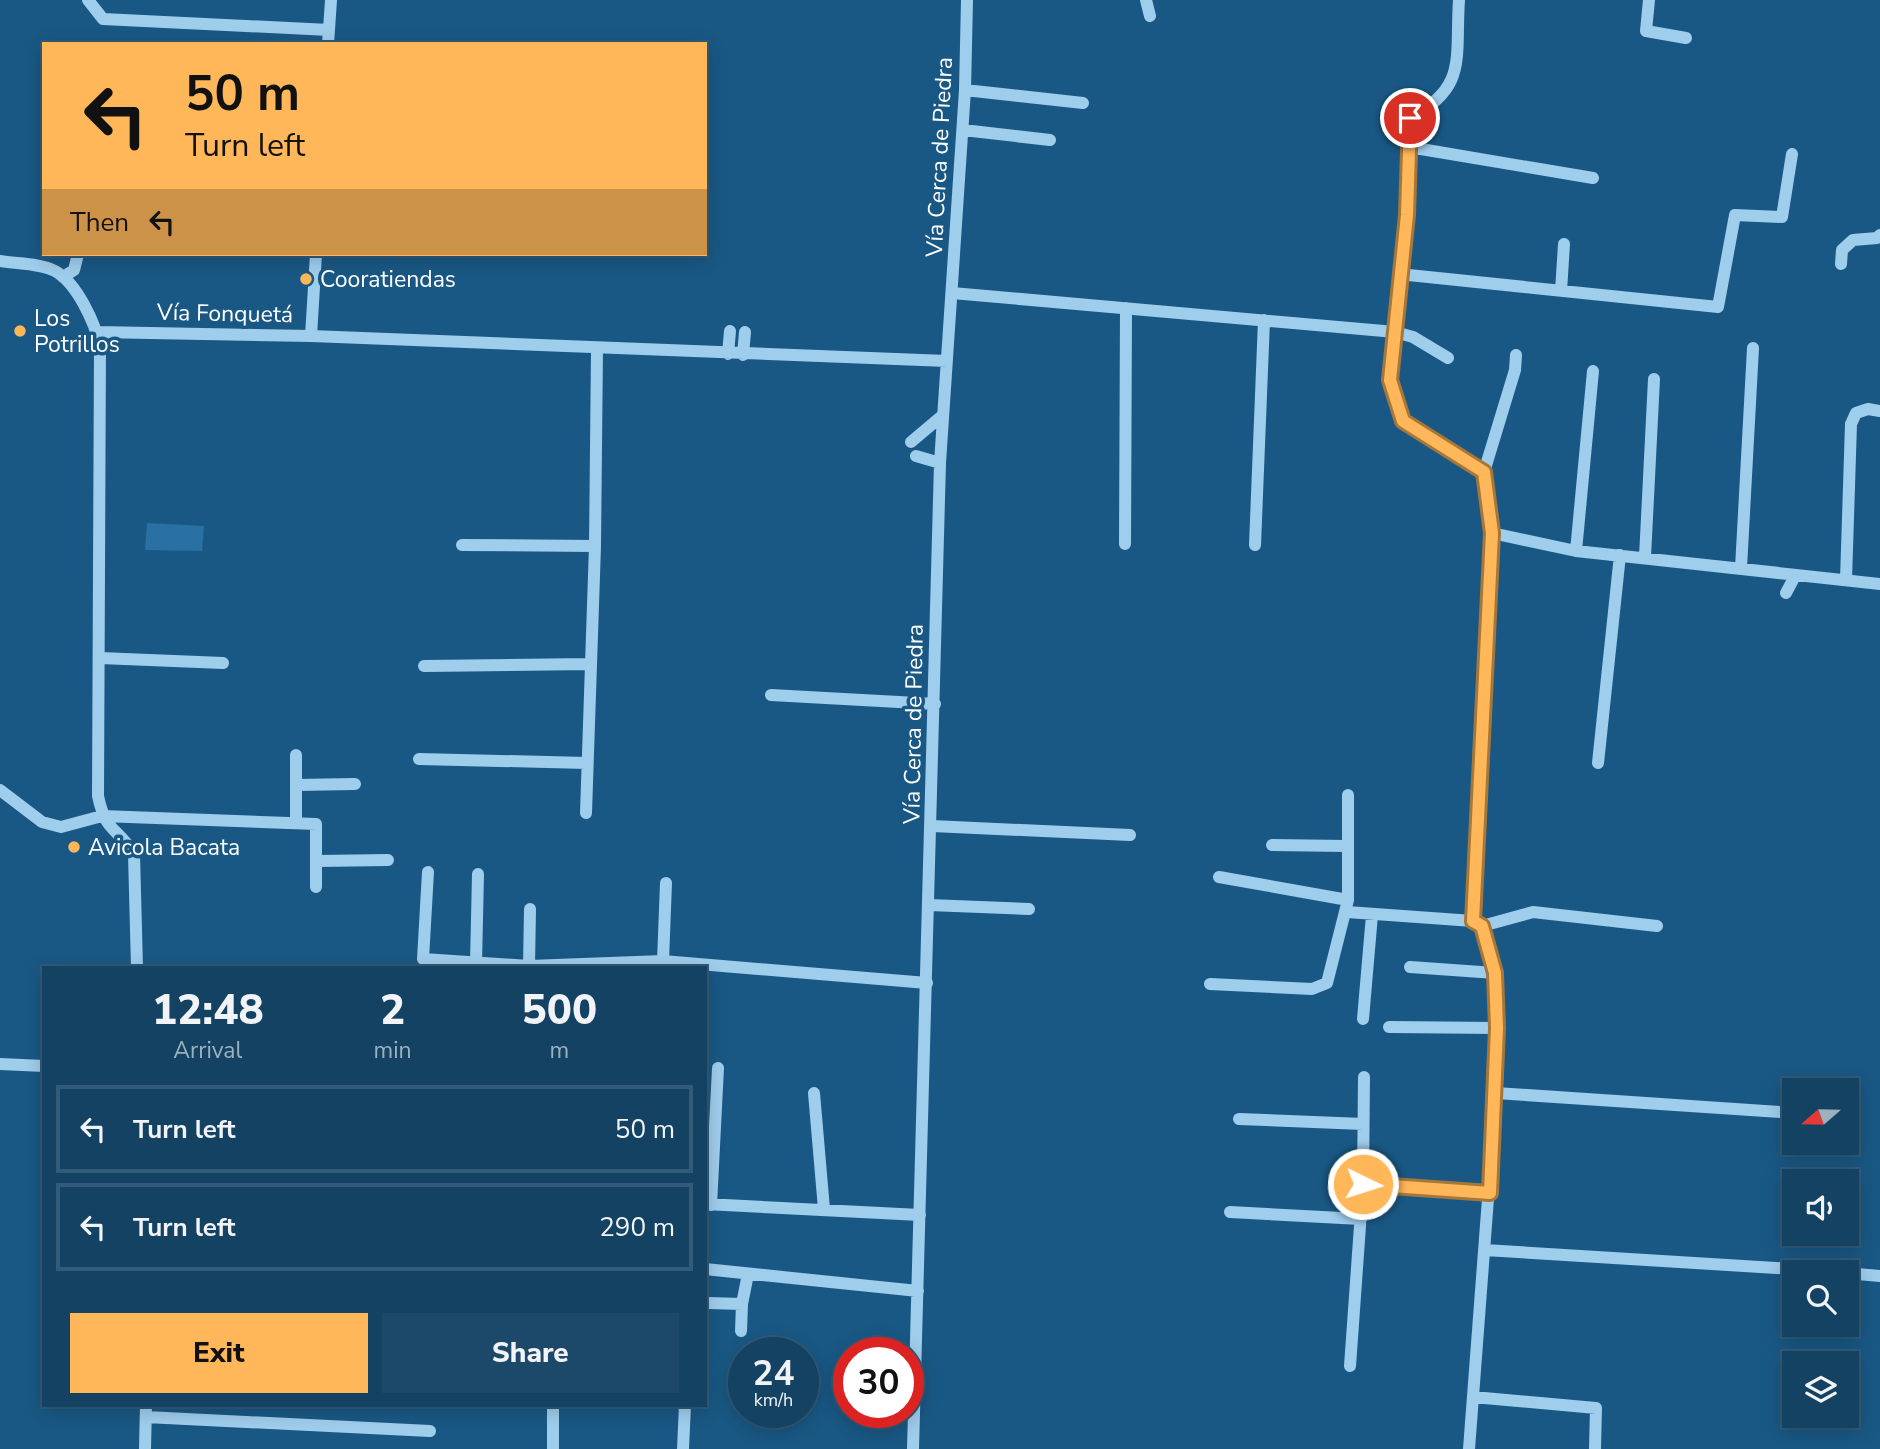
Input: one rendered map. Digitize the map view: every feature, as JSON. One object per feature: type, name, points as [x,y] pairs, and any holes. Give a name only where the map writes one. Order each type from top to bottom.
[{"type":"street","points":[[88,0],[103,19],[329,37],[331,0]]},
{"type":"street","name":"Vía Cerca de Piedra","points":[[913,1449],[940,463],[965,90],[967,0]]},
{"type":"street","points":[[1146,0],[1150,16]]},
{"type":"street","points":[[1459,0],[1454,81],[1436,104],[1410,118],[1407,215],[1390,380],[1403,421],[1484,472]]},
{"type":"street","points":[[1649,0],[1646,31],[1686,38]]},
{"type":"street","points":[[965,90],[1083,103]]},
{"type":"street","points":[[962,130],[1050,140]]},
{"type":"street","points":[[1409,147],[1593,178]]},
{"type":"street","points":[[1399,274],[1718,307],[1735,215],[1782,217],[1792,154]]},
{"type":"street","points":[[1841,264],[1842,250],[1853,240],[1877,238],[1880,235]]},
{"type":"street","points":[[1561,291],[1564,244]]},
{"type":"street","points":[[63,277],[74,270],[78,256]]},
{"type":"street","name":"Vía Fonquetá","points":[[97,332],[311,335],[316,256]]},
{"type":"street","points":[[0,261],[43,267],[63,277],[97,332],[101,359],[98,796],[107,826],[127,842],[134,854],[137,966]]},
{"type":"street","points":[[952,293],[1395,332],[1413,337],[1448,358]]},
{"type":"street","points":[[1125,544],[1126,308]]},
{"type":"street","points":[[1255,545],[1264,320]]},
{"type":"street","points":[[728,354],[730,331]]},
{"type":"street","points":[[743,355],[745,332]]},
{"type":"street","points":[[311,335],[743,355],[947,361]]},
{"type":"street","points":[[1741,568],[1753,348]]},
{"type":"street","points":[[586,813],[595,546],[597,349]]},
{"type":"street","points":[[1469,1449],[1490,1193],[1497,1028],[1495,973],[1477,923],[1492,533],[1484,472],[1515,370],[1516,355]]},
{"type":"street","points":[[1576,551],[1593,371]]},
{"type":"street","points":[[1645,557],[1654,379]]},
{"type":"street","points":[[1846,580],[1851,424],[1856,413],[1868,409],[1880,411]]},
{"type":"street","points":[[911,442],[943,415]]},
{"type":"street","points":[[916,456],[940,463]]},
{"type":"street","points":[[1492,533],[1576,551],[1880,584]]},
{"type":"street","points":[[462,545],[595,546]]},
{"type":"street","points":[[1598,763],[1620,555]]},
{"type":"street","points":[[1786,593],[1795,576]]},
{"type":"street","points":[[100,659],[223,663]]},
{"type":"street","points":[[424,666],[590,664]]},
{"type":"street","points":[[771,695],[935,704]]},
{"type":"street","points":[[296,755],[296,823]]},
{"type":"street","points":[[419,759],[587,763]]},
{"type":"street","points":[[296,785],[355,784]]},
{"type":"street","points":[[0,790],[41,822],[61,827],[103,816],[316,824],[316,887]]},
{"type":"street","points":[[1210,984],[1312,989],[1327,983],[1348,906],[1348,795]]},
{"type":"street","points":[[932,826],[1130,835]]},
{"type":"street","points":[[1272,845],[1346,846]]},
{"type":"street","points":[[317,861],[388,860]]},
{"type":"street","points":[[428,872],[423,959],[529,966],[663,961],[927,983]]},
{"type":"street","points":[[477,963],[478,874]]},
{"type":"street","points":[[1219,877],[1348,906],[1372,915],[1477,923],[1533,912],[1657,926]]},
{"type":"street","points":[[663,961],[666,883]]},
{"type":"street","points":[[929,905],[1030,909]]},
{"type":"street","points":[[529,966],[530,909]]},
{"type":"street","points":[[1363,1019],[1372,915]]},
{"type":"street","points":[[1410,967],[1495,973]]},
{"type":"street","points":[[1389,1027],[1497,1028]]},
{"type":"street","points":[[0,1064],[42,1066]]},
{"type":"street","points":[[718,1068],[708,1204],[920,1215]]},
{"type":"street","points":[[1350,1366],[1363,1184],[1364,1077]]},
{"type":"street","points":[[814,1093],[824,1209]]},
{"type":"street","points":[[1496,1093],[1782,1112]]},
{"type":"street","points":[[1239,1119],[1363,1124]]},
{"type":"street","points":[[1363,1184],[1490,1193]]},
{"type":"street","points":[[1230,1212],[1361,1219]]},
{"type":"street","points":[[1485,1250],[1782,1268]]},
{"type":"street","points":[[707,1269],[918,1291]]},
{"type":"street","points":[[741,1331],[742,1304],[748,1274]]},
{"type":"street","points":[[1859,1274],[1880,1276]]},
{"type":"street","points":[[708,1303],[742,1304]]},
{"type":"street","points":[[1473,1397],[1596,1408],[1595,1449]]},
{"type":"street","points":[[552,1449],[553,1407]]},
{"type":"street","points":[[683,1449],[685,1407]]},
{"type":"street","points":[[145,1449],[146,1411],[429,1431]]},
{"type":"shaded area","points":[[147,523],[204,526],[202,551],[145,550]]},
{"type":"place","name":"Cooratiendas","points":[[306,279]]},
{"type":"place","name":"Los Potrillos","points":[[20,331]]},
{"type":"place","name":"Avicola Bacata","points":[[74,847]]},
{"type":"route","points":[[1363,1184],[1490,1193],[1496,1093],[1495,973],[1482,926],[1473,921],[1492,533],[1484,472],[1403,421],[1392,391],[1390,380],[1399,274],[1407,215],[1410,118]]}]
